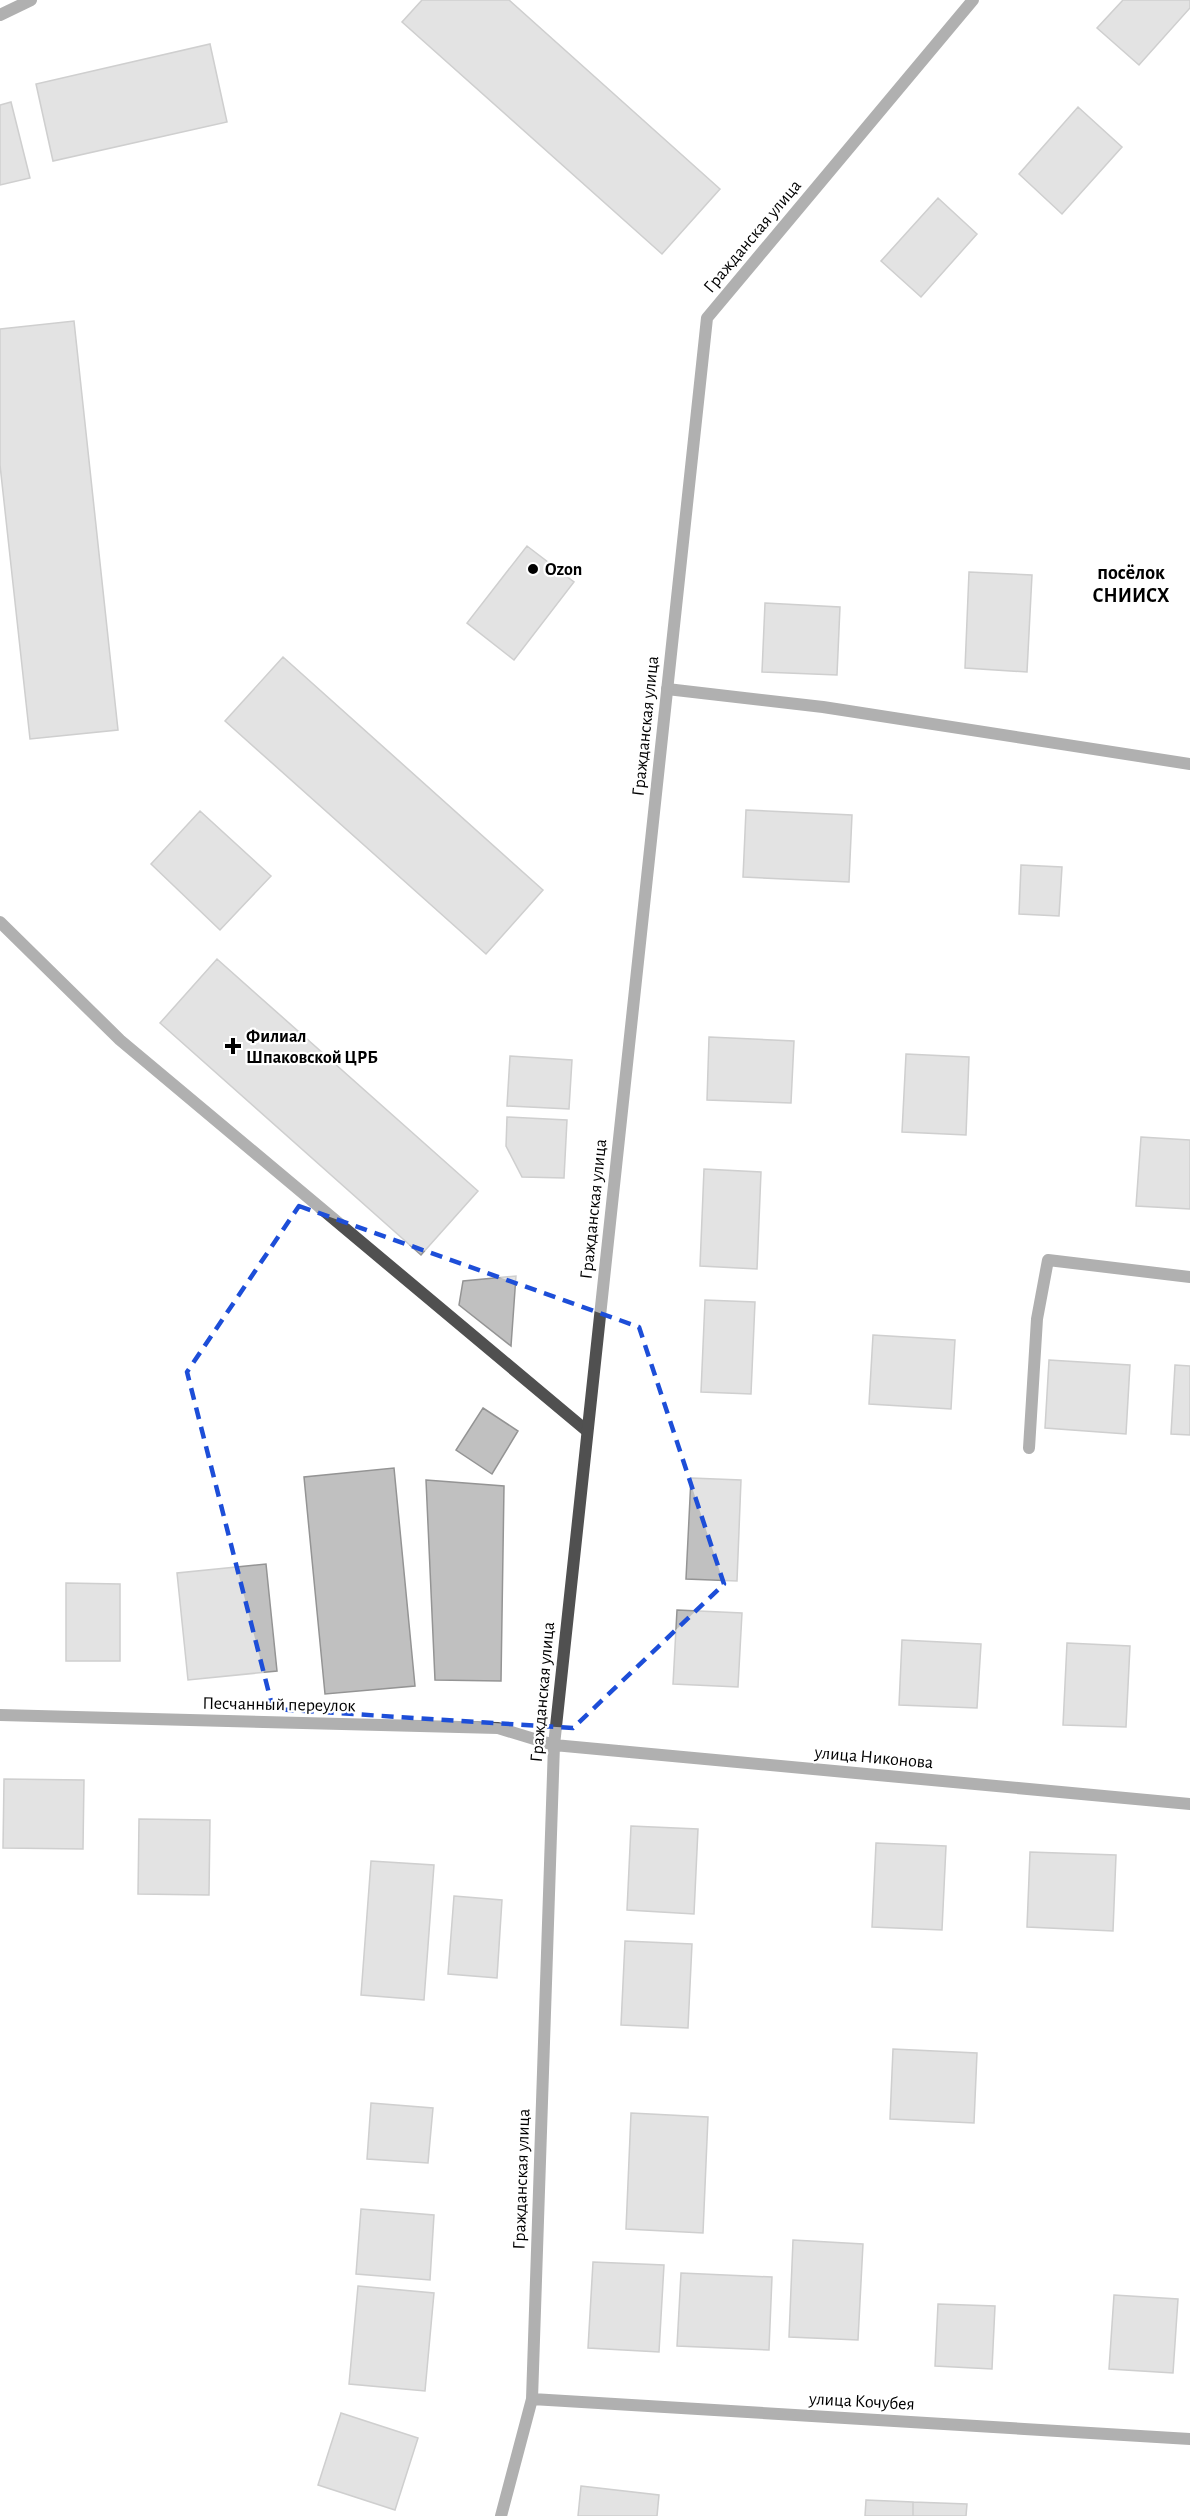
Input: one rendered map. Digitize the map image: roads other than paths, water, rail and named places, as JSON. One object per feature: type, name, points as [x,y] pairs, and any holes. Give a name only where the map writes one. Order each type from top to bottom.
[{"type":"street","points":[[0,15],[32,0]]},
{"type":"street","name":"Гражданская улица","points":[[501,2516],[532,2399],[554,1744],[707,318],[973,0]]},
{"type":"street","points":[[667,689],[823,707],[1190,764]]},
{"type":"street","points":[[0,921],[120,1040],[587,1431]]},
{"type":"street","points":[[1029,1448],[1037,1319],[1048,1260],[1190,1277]]},
{"type":"street","name":"Песчанный переулок","points":[[0,1715],[498,1728],[554,1744]]},
{"type":"street","name":"улица Никонова","points":[[554,1744],[1190,1804]]},
{"type":"street","name":"улица Кочубея","points":[[532,2399],[1190,2439]]},
{"type":"place","name":"Ozon","points":[[533,569]]},
{"type":"place","name":"Филиал Шпаковской ЦРБ","points":[[233,1046]]},
{"type":"district","name":"посёлок СНИИСХ","points":[[1131,584]]}]
